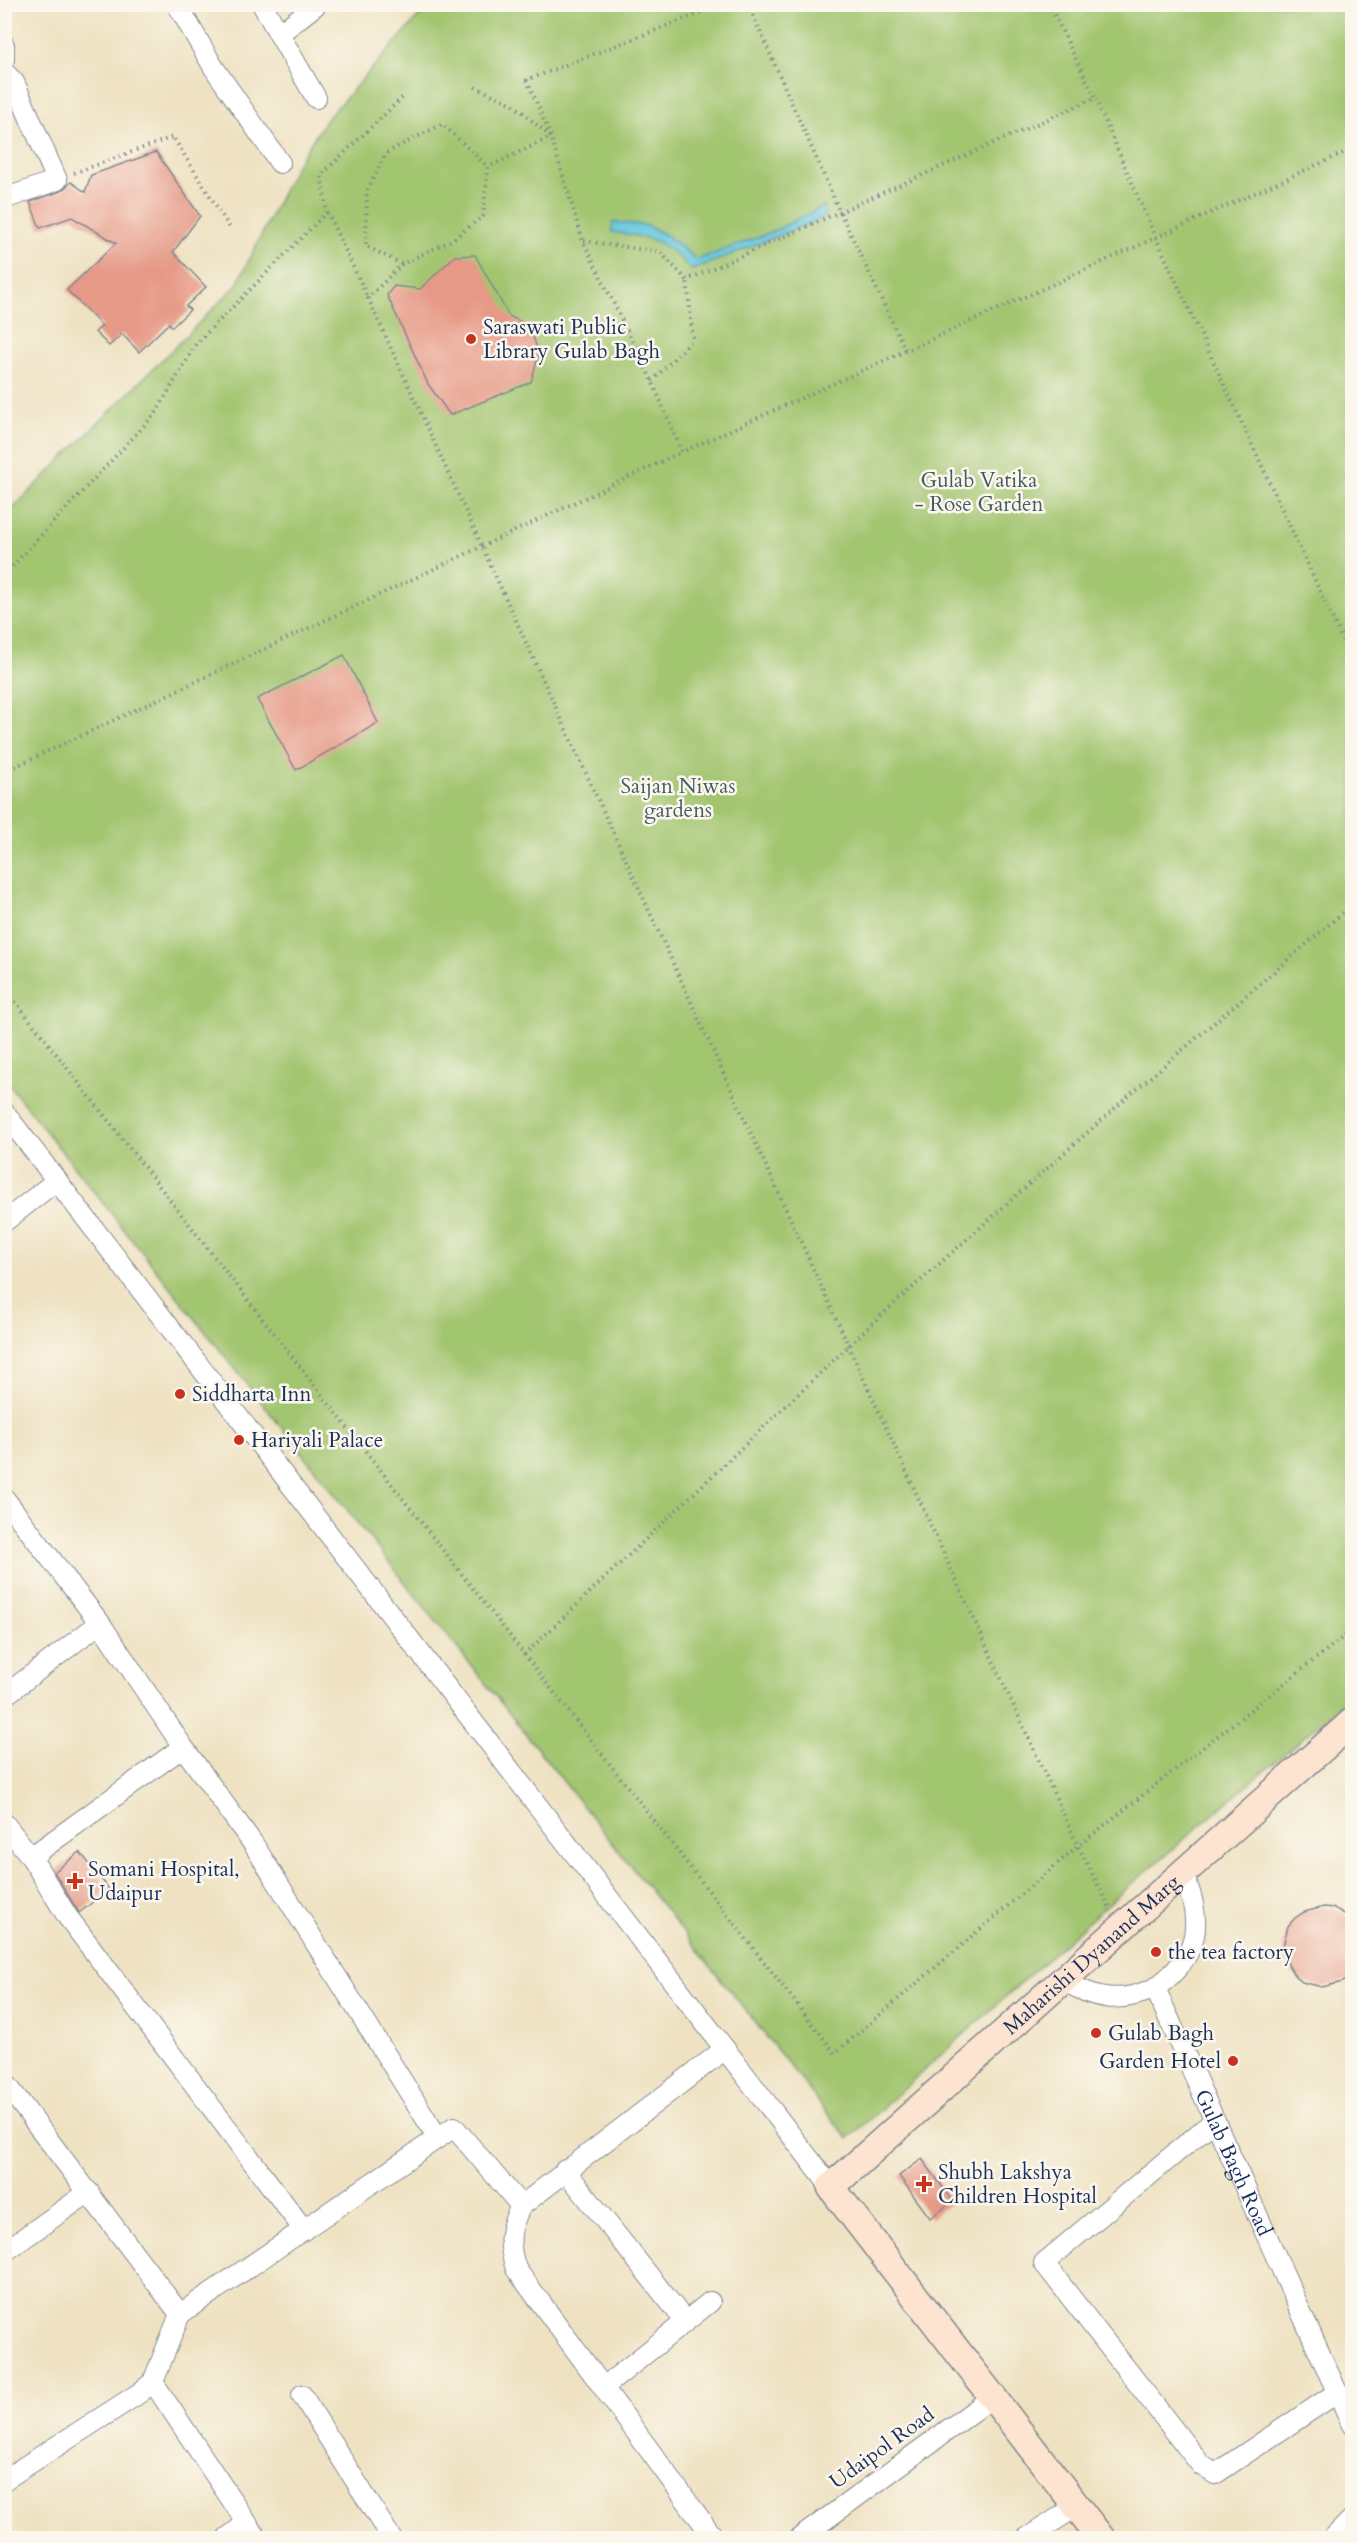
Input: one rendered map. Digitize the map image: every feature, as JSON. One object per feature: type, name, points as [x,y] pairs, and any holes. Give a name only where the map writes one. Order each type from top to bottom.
[{"type":"main road","name":"Maharishi Dyanand Marg","points":[[831,2187],[1353,1722]]},
{"type":"main road","points":[[831,2187],[1101,2538]]},
{"type":"street","points":[[177,4],[213,68],[280,163]]},
{"type":"street","points":[[262,4],[316,98]]},
{"type":"street","points":[[279,34],[317,4]]},
{"type":"street","points":[[4,45],[4,59]]},
{"type":"street","points":[[4,72],[14,82],[57,180],[4,199]]},
{"type":"street","points":[[4,1112],[831,2187]]},
{"type":"street","points":[[4,1222],[57,1180]]},
{"type":"street","points":[[4,1498],[100,1623],[183,1747],[254,1845],[438,2138]]},
{"type":"street","points":[[4,1696],[100,1623]]},
{"type":"street","points":[[32,1857],[183,1747]]},
{"type":"street","points":[[4,1823],[32,1857],[67,1916],[304,2230]]},
{"type":"street","points":[[1064,1980],[1082,1992],[1113,1999],[1142,1994],[1155,1988],[1176,1970],[1192,1941],[1195,1928],[1193,1898],[1183,1874]]},
{"type":"street","name":"Gulab Bagh Road","points":[[1155,1988],[1353,2425]]},
{"type":"street","points":[[714,2538],[516,2270],[510,2243],[512,2223],[521,2206],[725,2049]]},
{"type":"street","points":[[4,2081],[180,2314]]},
{"type":"street","points":[[1215,2120],[1044,2263],[1201,2465],[1215,2474],[1338,2392]]},
{"type":"street","points":[[4,2480],[153,2382],[180,2314],[454,2127],[521,2206]]},
{"type":"street","points":[[565,2170],[685,2321]]},
{"type":"street","points":[[4,2252],[89,2192]]},
{"type":"street","points":[[604,2387],[710,2302]]},
{"type":"street","points":[[153,2382],[252,2531],[227,2538]]},
{"type":"street","points":[[302,2395],[391,2538]]},
{"type":"street","name":"Udaipol Road","points":[[800,2538],[993,2397]]},
{"type":"street","points":[[1027,2538],[1077,2506]]},
{"type":"street","points":[[1333,2538],[1353,2519]]},
{"type":"path","points":[[682,452],[652,381],[583,240],[551,137],[528,80],[723,4]]},
{"type":"path","points":[[748,4],[840,212],[906,351]]},
{"type":"path","points":[[1049,4],[1095,98],[1156,238],[1353,660]]},
{"type":"path","points":[[476,87],[513,104],[551,137]]},
{"type":"path","points":[[404,96],[321,175],[327,212],[1078,1846],[1120,1929]]},
{"type":"path","points":[[687,280],[1095,98]]},
{"type":"path","points":[[402,264],[366,246],[367,191],[386,153],[442,124],[488,167]]},
{"type":"path","points":[[57,180],[173,137],[230,228]]},
{"type":"path","points":[[488,167],[551,137]]},
{"type":"path","points":[[4,772],[682,452],[1353,149]]},
{"type":"path","points":[[368,298],[402,264],[452,240],[483,216],[488,167]]},
{"type":"path","points":[[4,575],[156,413],[196,344],[327,212]]},
{"type":"path","points":[[583,240],[660,252],[687,280],[693,339],[652,381]]},
{"type":"path","points":[[524,1655],[848,1346],[1132,1093],[1353,905]]},
{"type":"path","points":[[4,987],[835,2053],[1078,1846],[1353,1630]]},
{"type":"green space","name":"Saijan Niwas gardens","points":[[429,5],[1352,5],[1352,1696],[1108,1904],[848,2139],[5,1080],[5,516],[236,286],[296,165],[325,121]]},
{"type":"water","points":[[824,206],[825,217],[692,270],[665,246],[648,238],[612,232],[613,222],[645,225],[668,236],[697,260],[772,232]]},
{"type":"building","points":[[156,152],[200,216],[173,252],[206,287],[186,306],[190,310],[172,327],[169,323],[139,352],[122,334],[109,346],[95,332],[102,326],[67,290],[116,243],[72,217],[40,228],[30,202],[61,191],[71,182],[85,192],[91,175]]},
{"type":"building","name":"Saraswati Public Library Gulab Bagh","points":[[475,255],[509,316],[529,326],[539,353],[531,382],[450,415],[428,384],[387,295],[394,286],[420,289],[455,256]]},
{"type":"building","points":[[344,655],[378,723],[296,770],[257,699]]},
{"type":"building","points":[[80,1852],[109,1889],[79,1913],[54,1872]]},
{"type":"building","points":[[1324,1907],[1334,1908],[1353,1919],[1353,1975],[1343,1982],[1322,1987],[1302,1982],[1294,1975],[1284,1957],[1283,1946],[1288,1926],[1295,1918],[1304,1912]]},
{"type":"building","points":[[922,2159],[953,2201],[930,2218],[899,2176]]},
{"type":"place","name":"Saraswati Public Library Gulab Bagh","points":[[471,339]]},
{"type":"place","name":"Siddharta Inn","points":[[180,1394]]},
{"type":"place","name":"Hariyali Palace","points":[[239,1440]]},
{"type":"place","name":"Somani Hospital, Udaipur","points":[[75,1881]]},
{"type":"place","name":"the tea factory","points":[[1156,1952]]},
{"type":"place","name":"Gulab Bagh","points":[[1096,2033]]},
{"type":"place","name":"Garden Hotel","points":[[1233,2061]]},
{"type":"place","name":"Shubh Lakshya Children Hospital","points":[[924,2184]]},
{"type":"park label","name":"Gulab Vatika - Rose Garden","points":[[979,492]]}]
